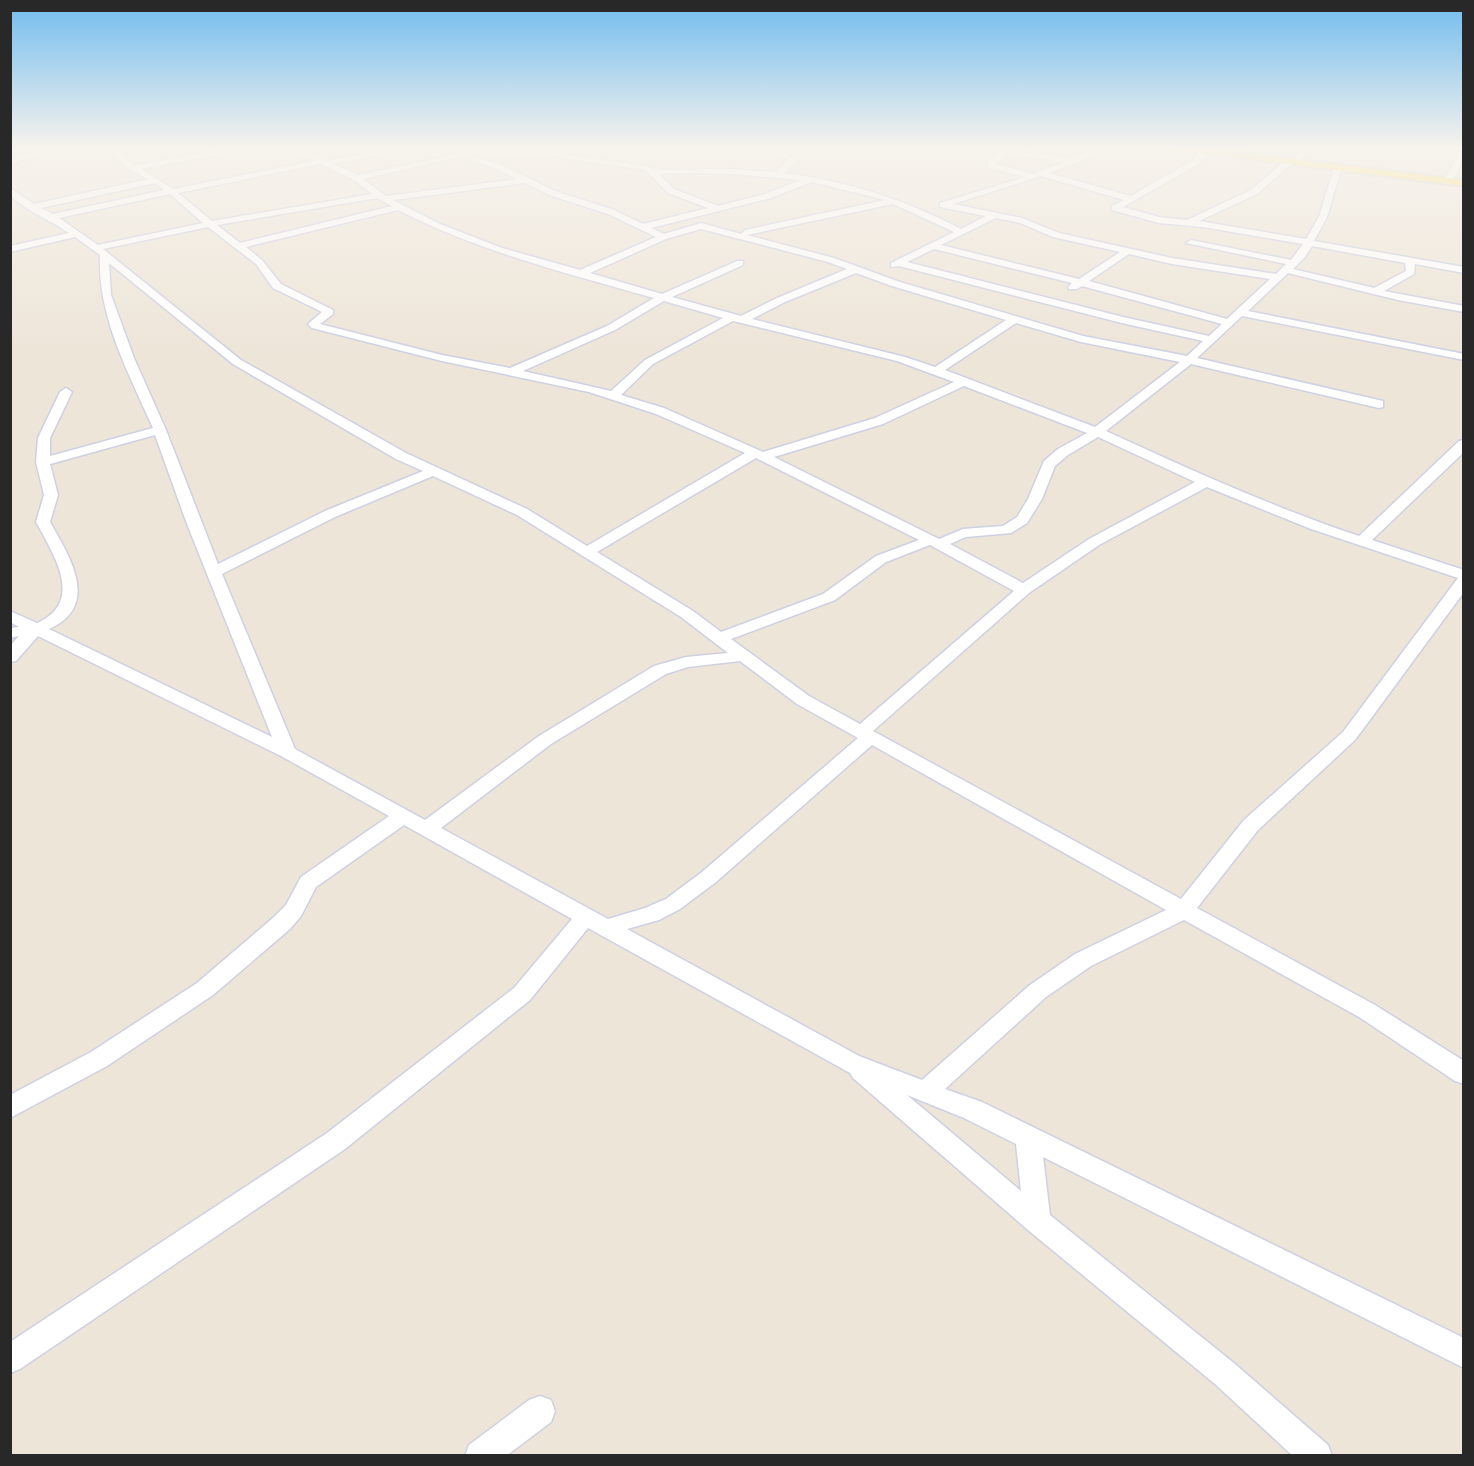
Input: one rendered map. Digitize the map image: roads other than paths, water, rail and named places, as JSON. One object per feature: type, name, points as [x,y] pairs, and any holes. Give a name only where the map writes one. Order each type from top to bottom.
[{"type":"street","points":[[49,215],[204,333],[237,362],[334,420],[434,471],[522,512],[687,615],[803,700],[864,736],[1367,1011],[1464,1074]]},
{"type":"street","points":[[52,217],[57,215]]},
{"type":"street","points":[[200,215],[259,262],[278,286],[329,312],[313,324],[316,326],[508,373],[614,395],[660,411],[758,455],[935,542],[1024,590]]},
{"type":"street","points":[[100,252],[210,224],[264,215]]},
{"type":"street","points":[[240,246],[365,215]]},
{"type":"street","points":[[416,215],[491,247],[579,274],[936,370],[1097,432],[1206,482],[1316,526],[1464,575]]},
{"type":"street","points":[[618,215],[663,237]]},
{"type":"street","points":[[642,227],[692,215]]},
{"type":"street","points":[[739,235],[829,215]]},
{"type":"street","points":[[930,215],[960,232]]},
{"type":"street","points":[[1142,215],[1159,220],[1188,222],[1310,242],[1410,265],[1464,270]]},
{"type":"street","points":[[1188,222],[1202,215]]},
{"type":"street","points":[[719,638],[829,597],[881,559],[963,533],[1006,530],[1022,520],[1035,499],[1049,464],[1063,452],[1097,432],[1213,340],[1291,266],[1310,242],[1323,215]]},
{"type":"street","points":[[874,276],[994,216],[1030,223],[1056,235],[1182,263],[1277,277]]},
{"type":"street","points":[[579,274],[663,237],[697,226],[831,260],[854,270],[1096,343],[1189,360],[1379,404]]},
{"type":"street","points":[[10,249],[76,234]]},
{"type":"street","points":[[1191,243],[1291,266],[1376,291],[1464,309]]},
{"type":"street","points":[[932,246],[1029,268],[1231,323]]},
{"type":"street","points":[[1052,302],[1128,251]]},
{"type":"street","points":[[100,252],[106,296],[128,358],[160,430],[213,572],[287,752]]},
{"type":"street","points":[[508,373],[611,327],[663,297],[740,263]]},
{"type":"street","points":[[898,263],[1213,340]]},
{"type":"street","points":[[1410,265],[1443,278]]},
{"type":"street","points":[[1376,291],[1401,279],[1410,265]]},
{"type":"street","points":[[614,395],[649,362],[738,318],[817,283],[854,270]]},
{"type":"street","points":[[1241,313],[1464,357]]},
{"type":"street","points":[[936,370],[1016,318]]},
{"type":"street","points":[[586,552],[758,455],[879,421],[965,381]]},
{"type":"street","points":[[10,657],[36,631],[61,616],[70,606],[72,589],[64,560],[43,522],[51,495],[43,462],[44,438],[66,392]]},
{"type":"street","points":[[43,462],[160,430]]},
{"type":"street","points":[[1362,541],[1464,444]]},
{"type":"street","points":[[213,572],[330,514],[434,471]]},
{"type":"street","points":[[10,1359],[336,1141],[522,994],[596,921],[652,914],[673,904],[709,877],[1024,590],[1094,543],[1206,482]]},
{"type":"street","points":[[926,1091],[1038,991],[1083,960],[1183,911],[1251,825],[1349,736],[1464,581]]},
{"type":"street","points":[[10,616],[36,631],[287,752],[851,1062],[973,1110],[1461,1347]]},
{"type":"street","points":[[10,633],[36,631]]},
{"type":"street","points":[[426,829],[545,740],[660,670],[686,662],[743,656]]},
{"type":"street","points":[[10,1108],[99,1059],[205,988],[282,923],[294,910],[308,882],[403,816]]},
{"type":"street","points":[[851,1062],[1037,1221],[1225,1374],[1317,1455]]},
{"type":"street","points":[[1028,1137],[1037,1221]]},
{"type":"street","points":[[480,1455],[540,1412]]}]
